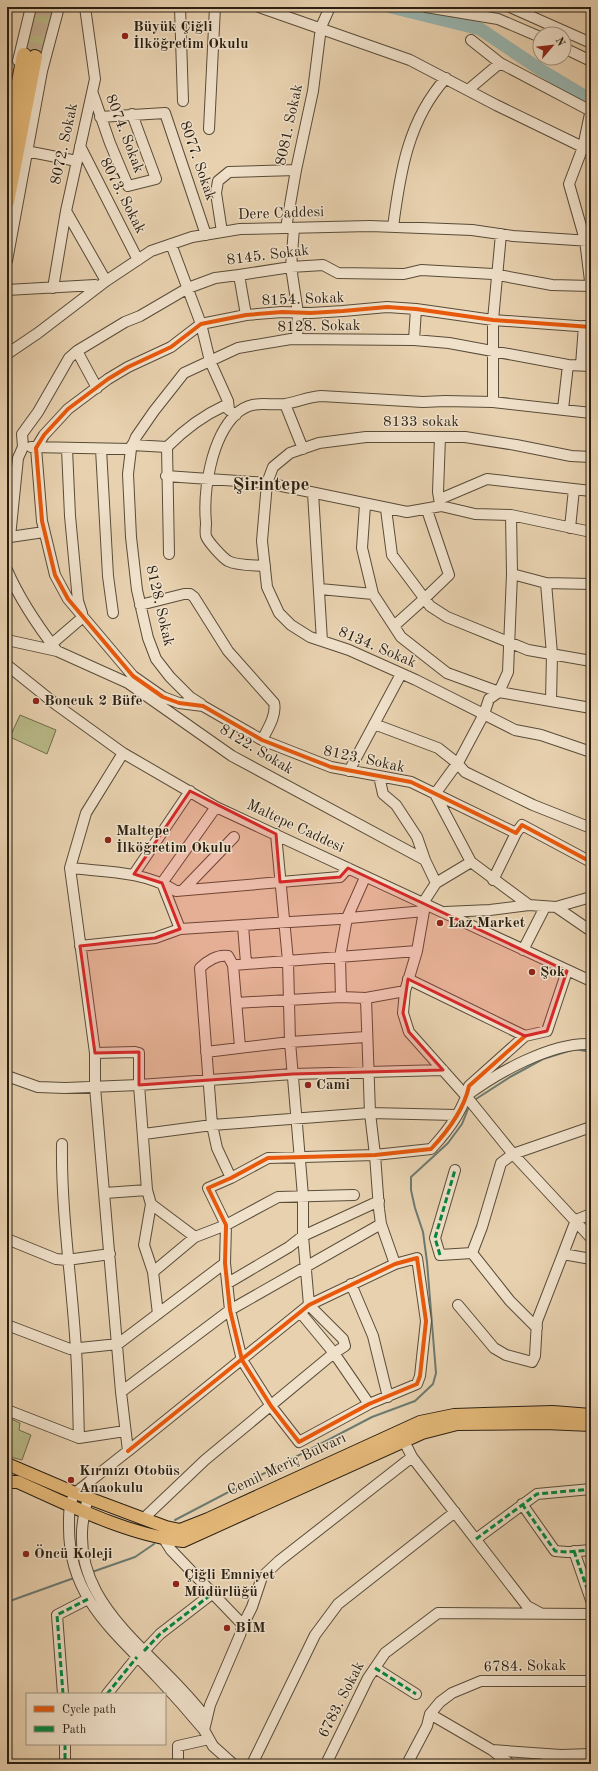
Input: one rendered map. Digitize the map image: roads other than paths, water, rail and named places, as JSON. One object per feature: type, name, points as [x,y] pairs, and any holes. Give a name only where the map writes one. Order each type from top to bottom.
[{"type":"highway","points":[[7,145],[29,56],[7,202]]},
{"type":"main road","name":"Cemil Meriç Bulvarı","points":[[7,1482],[18,1482],[70,1506],[122,1526],[165,1533],[180,1530],[208,1519],[420,1422],[454,1415],[553,1412],[591,1415]]},
{"type":"main road","name":"Cemil Meriç Bulvarı","points":[[7,1464],[75,1493],[143,1519],[165,1533],[183,1541],[422,1433],[457,1424],[545,1423],[591,1425]]},
{"type":"street","points":[[7,114],[31,7]]},
{"type":"street","points":[[7,261],[26,151],[42,71],[58,7]]},
{"type":"street","name":"8072. Sokak","points":[[53,288],[66,211],[95,78],[84,7]]},
{"type":"street","points":[[180,7],[183,101]]},
{"type":"street","points":[[209,129],[215,7]]},
{"type":"street","points":[[259,7],[321,27],[410,60],[587,149]]},
{"type":"street","name":"8081. Sokak","points":[[297,339],[298,313],[291,267],[290,228],[296,170],[313,91],[321,27],[330,7]]},
{"type":"street","points":[[426,7],[456,10],[498,19],[532,34]]},
{"type":"street","points":[[510,7],[591,43]]},
{"type":"street","points":[[471,40],[500,64],[591,110],[587,149],[569,184],[588,240],[591,289]]},
{"type":"street","points":[[572,52],[591,61]]},
{"type":"street","points":[[468,90],[500,64]]},
{"type":"street","points":[[392,227],[401,174],[410,136],[422,110],[433,92],[446,78]]},
{"type":"street","name":"8074. Sokak","points":[[92,92],[100,117],[128,186],[156,179],[132,114]]},
{"type":"street","name":"8077. Sokak","points":[[100,117],[165,113],[206,235]]},
{"type":"street","name":"8073. Sokak","points":[[80,146],[138,260]]},
{"type":"street","points":[[26,151],[77,161]]},
{"type":"street","points":[[222,232],[216,193],[218,180],[229,172],[296,170]]},
{"type":"street","points":[[66,211],[106,281]]},
{"type":"street","name":"Dere Caddesi","points":[[7,354],[38,333],[106,281],[151,251],[206,235],[240,229],[392,227],[472,230],[501,234],[588,240]]},
{"type":"street","points":[[493,402],[493,320],[501,234]]},
{"type":"street","points":[[171,244],[201,324],[210,361],[232,412],[218,444],[208,479],[204,507],[206,536],[216,550],[228,561],[265,566]]},
{"type":"street","name":"8145. Sokak","points":[[8,538],[18,458],[23,447],[22,434],[38,412],[69,358],[77,351],[125,322],[140,316],[188,288],[215,278],[239,276],[291,267],[323,265],[338,273],[404,274],[421,270],[498,275],[552,285],[591,286]]},
{"type":"street","points":[[239,276],[246,315]]},
{"type":"street","points":[[7,290],[95,285]]},
{"type":"street","name":"8154. Sokak","points":[[36,448],[44,435],[68,409],[128,367],[171,347],[201,324],[246,315],[282,312],[298,313],[344,311],[386,307],[416,309],[493,320],[587,327]]},
{"type":"street","points":[[414,340],[416,309]]},
{"type":"street","points":[[580,365],[587,327]]},
{"type":"street","name":"8128. Sokak","points":[[203,706],[190,697],[170,677],[156,659],[148,638],[140,605],[131,537],[128,474],[132,447],[154,411],[184,374],[238,348],[297,339],[414,340],[449,343],[568,365],[591,366]]},
{"type":"street","points":[[77,351],[97,388]]},
{"type":"street","points":[[563,409],[568,365]]},
{"type":"street","points":[[232,412],[260,403],[285,404],[308,397],[321,396],[423,402],[445,400],[493,402],[591,413]]},
{"type":"street","points":[[285,404],[303,448]]},
{"type":"street","points":[[169,554],[166,476],[167,447],[181,433],[207,414],[224,406],[232,412]]},
{"type":"street","name":"8133 sokak","points":[[267,483],[273,467],[290,453],[319,443],[366,437],[465,437],[571,456],[591,456]]},
{"type":"street","points":[[440,437],[438,492],[440,503]]},
{"type":"street","points":[[23,447],[67,449],[167,447]]},
{"type":"street","name":"8123. Sokak","points":[[36,448],[44,532],[55,575],[68,599],[132,676],[163,698],[179,703],[203,706],[262,740],[330,768],[411,782],[516,833]]},
{"type":"street","points":[[7,570],[20,599],[51,648],[83,617],[78,601],[70,524],[67,449]]},
{"type":"street","points":[[101,449],[108,576],[113,612]]},
{"type":"street","points":[[166,476],[267,483],[407,512],[427,510],[488,479],[591,491]]},
{"type":"street","name":"8134. Sokak","points":[[267,483],[262,541],[267,587],[279,613],[291,625],[310,637],[349,650],[515,730],[541,735],[591,752]]},
{"type":"street","points":[[570,528],[574,489]]},
{"type":"street","points":[[313,493],[322,642]]},
{"type":"street","points":[[440,503],[475,514],[511,515],[591,532]]},
{"type":"street","points":[[365,504],[362,548],[373,594],[401,637],[447,673],[499,692],[591,708]]},
{"type":"street","points":[[386,508],[392,555],[424,599],[447,617],[528,650],[591,661]]},
{"type":"street","points":[[394,626],[449,575],[427,510]]},
{"type":"street","points":[[511,515],[512,574],[508,672],[499,692],[489,699],[484,714],[457,763],[435,794],[471,862],[493,880],[529,905]]},
{"type":"street","points":[[8,538],[44,532]]},
{"type":"street","points":[[512,574],[546,583],[591,584]]},
{"type":"street","points":[[546,583],[552,654],[551,701]]},
{"type":"street","points":[[320,589],[373,594]]},
{"type":"street","points":[[140,605],[184,594],[190,594],[194,597],[228,651],[274,703],[275,709],[270,725],[262,740]]},
{"type":"street","name":"8122. Sokak","points":[[7,640],[51,648],[115,676],[128,683],[232,756],[425,860]]},
{"type":"street","name":"Maltepe Caddesi","points":[[7,665],[58,706],[123,753],[216,807],[348,868],[424,907],[442,912],[591,981]]},
{"type":"street","points":[[349,771],[401,674]]},
{"type":"street","points":[[115,676],[132,676]]},
{"type":"street","points":[[374,724],[438,748],[457,763],[465,772],[533,805],[591,828]]},
{"type":"street","points":[[123,753],[86,813],[70,868],[94,1053],[95,1087],[121,1392],[128,1451]]},
{"type":"street","points":[[379,776],[383,794],[396,805],[418,837],[425,860],[436,883]]},
{"type":"street","points":[[134,874],[190,792]]},
{"type":"street","points":[[162,883],[216,807]]},
{"type":"street","points":[[493,880],[516,833],[522,825],[591,862]]},
{"type":"street","points":[[143,1519],[205,1460],[334,1353],[345,1346],[343,1339],[309,1305],[303,1236],[303,1196],[290,1042],[288,961],[276,834]]},
{"type":"street","points":[[183,890],[234,837]]},
{"type":"street","points":[[471,862],[436,883],[424,907],[417,951],[405,991],[404,1013],[409,1032],[466,1096],[513,1154],[576,1220],[591,1238]]},
{"type":"street","points":[[70,868],[134,874],[162,883],[176,891],[340,877],[348,868]]},
{"type":"street","points":[[341,997],[340,957],[347,918],[363,882]]},
{"type":"street","points":[[162,883],[180,929]]},
{"type":"street","points":[[442,912],[490,910],[529,905],[556,907],[591,897]]},
{"type":"street","points":[[523,950],[545,906]]},
{"type":"street","points":[[80,946],[155,938],[180,929],[347,918],[424,907]]},
{"type":"street","points":[[556,907],[591,931]]},
{"type":"street","points":[[243,926],[246,963]]},
{"type":"street","points":[[233,965],[417,951]]},
{"type":"street","points":[[231,1178],[217,1148],[212,1125],[200,968],[206,962],[223,955],[228,956],[233,965],[240,1046]]},
{"type":"street","points":[[233,1764],[213,1746],[207,1735],[88,1586],[75,1565],[69,1531],[70,1506],[75,1493],[242,1360],[309,1305],[395,1264],[417,1258],[426,1321],[420,1376],[417,1384],[369,1404],[299,1442],[271,1406],[242,1360],[230,1310],[225,1263],[226,1225],[208,1188],[231,1178],[268,1158],[375,1155],[431,1149],[445,1134],[466,1096],[468,1086],[525,1036],[547,1031],[567,970]]},
{"type":"street","points":[[408,979],[525,1036]]},
{"type":"street","points":[[236,1003],[341,997],[366,998],[405,991]]},
{"type":"street","points":[[366,998],[366,1037],[370,1113],[378,1201],[382,1224],[395,1264]]},
{"type":"street","points":[[366,998],[368,1072]]},
{"type":"street","points":[[206,1052],[240,1046],[366,1037]]},
{"type":"street","points":[[466,1096],[487,1081],[535,1056],[579,1044],[591,1044]]},
{"type":"street","points":[[94,1053],[139,1053],[139,1085],[144,1134],[147,1190],[151,1204],[144,1245],[153,1272],[158,1314]]},
{"type":"street","points":[[7,1076],[38,1087],[64,1088],[139,1085],[293,1074],[443,1070]]},
{"type":"street","points":[[144,1134],[212,1125],[297,1117],[370,1113],[456,1115]]},
{"type":"street","points":[[472,1252],[482,1227],[501,1163],[513,1154],[591,1127]]},
{"type":"street","points":[[62,1144],[61,1175],[67,1260],[76,1350],[79,1438]]},
{"type":"street","points":[[455,1170],[435,1238],[440,1255],[472,1252]]},
{"type":"street","points":[[105,1193],[147,1190]]},
{"type":"street","points":[[153,1272],[196,1237],[226,1225],[278,1197],[354,1195]]},
{"type":"street","points":[[228,1283],[289,1247],[303,1236],[378,1201]]},
{"type":"street","points":[[151,1204],[196,1237]]},
{"type":"street","points":[[458,1305],[494,1348],[506,1355],[532,1362],[535,1356],[537,1321],[576,1220],[591,1214]]},
{"type":"street","points":[[121,1392],[230,1310],[382,1224]]},
{"type":"street","points":[[7,1239],[56,1259],[67,1260],[110,1254]]},
{"type":"street","points":[[472,1252],[510,1300],[537,1328]]},
{"type":"street","points":[[563,1254],[591,1259]]},
{"type":"street","points":[[7,1325],[70,1350],[118,1344],[225,1263]]},
{"type":"street","points":[[351,1284],[372,1336],[388,1397]]},
{"type":"street","points":[[300,1312],[334,1353],[369,1404]]},
{"type":"street","points":[[7,1410],[79,1438],[125,1431]]},
{"type":"street","points":[[404,1440],[412,1457],[527,1606],[542,1614]]},
{"type":"street","points":[[207,1735],[206,1718],[243,1625],[252,1607],[262,1577],[279,1561],[412,1457]]},
{"type":"street","points":[[476,1539],[537,1494],[543,1492],[591,1489]]},
{"type":"street","points":[[88,1498],[84,1511],[81,1534],[88,1586],[88,1599],[110,1629],[191,1697],[206,1718]]},
{"type":"street","points":[[522,1504],[555,1550],[591,1550]]},
{"type":"street","points":[[252,1764],[315,1635],[338,1604],[455,1512]]},
{"type":"street","points":[[165,1533],[171,1550],[243,1625]]},
{"type":"street","points":[[574,1551],[591,1600]]},
{"type":"street","points":[[108,1693],[160,1634],[213,1593]]},
{"type":"street","points":[[62,1693],[57,1615],[88,1599]]},
{"type":"street","name":"6783. Sokak","points":[[326,1764],[368,1678],[385,1653],[438,1613],[591,1614]]},
{"type":"street","points":[[375,1668],[416,1694]]},
{"type":"street","name":"6784. Sokak","points":[[407,1764],[427,1726],[430,1714],[440,1702],[452,1693],[481,1681],[591,1681]]},
{"type":"street","points":[[430,1714],[492,1750],[510,1764]]},
{"type":"street","points":[[178,1764],[178,1746],[207,1735]]},
{"type":"street","points":[[65,1745],[65,1764]]},
{"type":"street","points":[[492,1750],[561,1754],[591,1754]]},
{"type":"street","points":[[544,1764],[561,1754]]},
{"type":"waterway","points":[[391,7],[480,29],[541,70],[591,100]]},
{"type":"waterway","points":[[476,1099],[510,1077],[543,1059],[575,1049],[591,1052]]},
{"type":"waterway","points":[[175,1520],[372,1417],[415,1401],[433,1384],[436,1373],[427,1262],[423,1232],[411,1190],[411,1177],[448,1143],[462,1124],[468,1109]]},
{"type":"waterway","points":[[92,1572],[135,1557],[154,1544]]},
{"type":"waterway","points":[[7,1602],[74,1578]]},
{"type":"tunnel","points":[[24,55],[38,7]]},
{"type":"tunnel","points":[[35,57],[49,7]]},
{"type":"place","name":"Büyük Çiğli İlköğretim Okulu","points":[[125,36]]},
{"type":"place","name":"Boncuk 2 Büfe","points":[[36,701]]},
{"type":"place","name":"Maltepe İlköğretim Okulu","points":[[108,840]]},
{"type":"place","name":"Laz Market","points":[[440,923]]},
{"type":"place","name":"Şok","points":[[532,972]]},
{"type":"place","name":"Cami","points":[[308,1085]]},
{"type":"place","name":"Kırmızı Otobüs Anaokulu","points":[[71,1480]]},
{"type":"place","name":"Öncü Koleji","points":[[26,1554]]},
{"type":"place","name":"Çiğli Emniyet Müdürlüğü","points":[[176,1584]]},
{"type":"place","name":"BİM","points":[[227,1628]]},
{"type":"district","name":"Şirintepe","points":[[271,485]]}]
